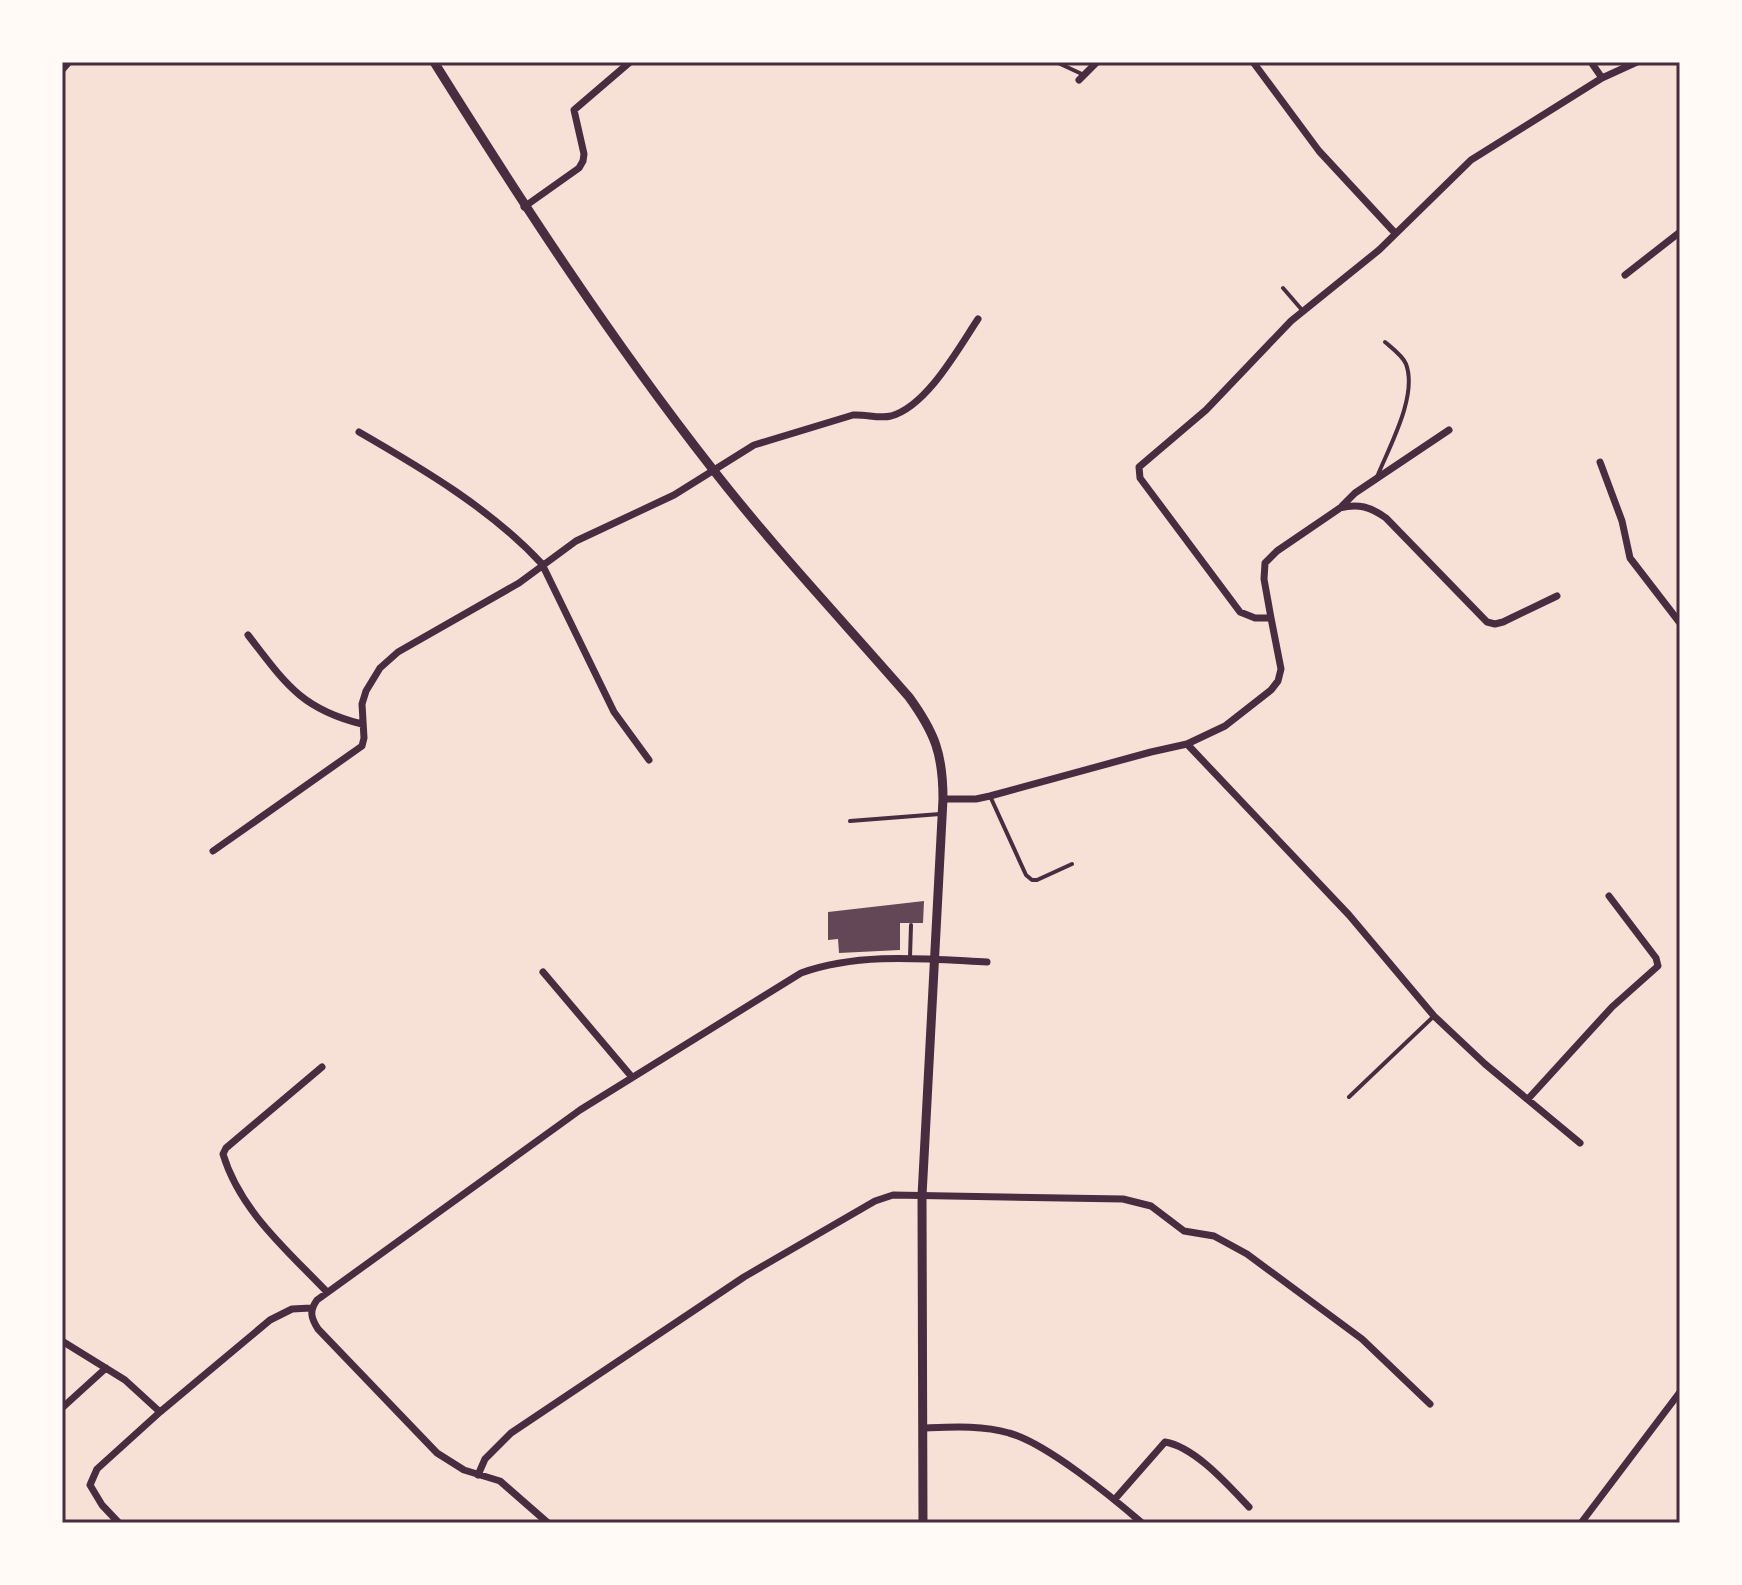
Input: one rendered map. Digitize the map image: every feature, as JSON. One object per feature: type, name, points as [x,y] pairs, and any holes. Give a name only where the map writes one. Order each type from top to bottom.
[{"type":"street","points":[[62,70],[69,62]]},
{"type":"street","points":[[434,62],[524,207],[588,301],[713,470],[924,718],[935,737],[941,756],[943,799],[922,1196],[923,1523]]},
{"type":"street","points":[[524,207],[579,168],[584,154],[574,110],[630,62]]},
{"type":"street","points":[[1081,77],[1097,62]]},
{"type":"street","points":[[1253,62],[1319,151],[1395,233]]},
{"type":"street","points":[[1591,62],[1602,78]]},
{"type":"street","points":[[1271,618],[1255,618],[1240,612],[1138,472],[1145,461],[1206,410],[1302,310],[1363,263],[1483,150],[1602,78],[1637,62]]},
{"type":"street","points":[[1625,275],[1680,232]]},
{"type":"street","points":[[213,851],[362,746],[362,704],[366,691],[380,668],[398,652],[519,583],[576,541],[674,495],[754,445],[853,415],[869,413],[885,417],[906,409],[917,402],[978,319]]},
{"type":"street","points":[[943,799],[990,796],[1187,744],[1225,726],[1271,690],[1278,681],[1281,669],[1264,579],[1265,563],[1277,551],[1340,508],[1355,493],[1449,430]]},
{"type":"street","points":[[359,432],[422,469],[466,500],[542,564],[614,712],[649,760]]},
{"type":"street","points":[[1600,462],[1622,521],[1630,558],[1680,623]]},
{"type":"street","points":[[1340,508],[1350,505],[1369,507],[1386,518],[1487,622],[1503,622],[1557,596]]},
{"type":"street","points":[[248,635],[295,693],[334,717],[362,724]]},
{"type":"street","points":[[1187,744],[1349,915],[1434,1016],[1580,1143]]},
{"type":"street","points":[[1528,1099],[1612,1007],[1658,966],[1656,958],[1609,896]]},
{"type":"street","points":[[119,1523],[93,1493],[91,1478],[160,1412],[270,1320],[292,1309],[311,1308],[327,1292],[631,1076],[801,973],[821,966],[847,961],[933,959],[987,962]]},
{"type":"street","points":[[543,972],[631,1076]]},
{"type":"street","points":[[322,1067],[226,1148],[223,1154],[240,1195],[327,1292]]},
{"type":"street","points":[[478,1475],[485,1459],[511,1433],[744,1277],[875,1201],[893,1195],[1123,1199],[1151,1206],[1184,1231],[1214,1236],[1247,1254],[1362,1339],[1430,1404]]},
{"type":"street","points":[[311,1308],[312,1321],[318,1329],[437,1453],[464,1470],[500,1481],[548,1523]]},
{"type":"street","points":[[62,1341],[125,1380],[160,1412]]},
{"type":"street","points":[[62,1408],[106,1368]]},
{"type":"street","points":[[1581,1523],[1680,1392]]},
{"type":"street","points":[[923,1428],[995,1429],[1029,1440],[1115,1499],[1142,1523]]},
{"type":"street","points":[[1115,1499],[1165,1442],[1175,1443],[1188,1451],[1221,1478],[1249,1507]]},
{"type":"lane","points":[[1056,62],[1081,77]]},
{"type":"lane","points":[[1283,288],[1302,310]]},
{"type":"lane","points":[[1376,479],[1408,399],[1409,377],[1405,361],[1385,342]]},
{"type":"lane","points":[[990,796],[1026,875],[1032,880],[1072,864]]},
{"type":"lane","points":[[850,821],[942,813]]},
{"type":"lane","points":[[910,960],[911,925]]},
{"type":"lane","points":[[1349,1097],[1434,1016]]},
{"type":"building","points":[[924,901],[923,923],[900,923],[900,950],[839,953],[838,939],[828,940],[828,912]]}]
